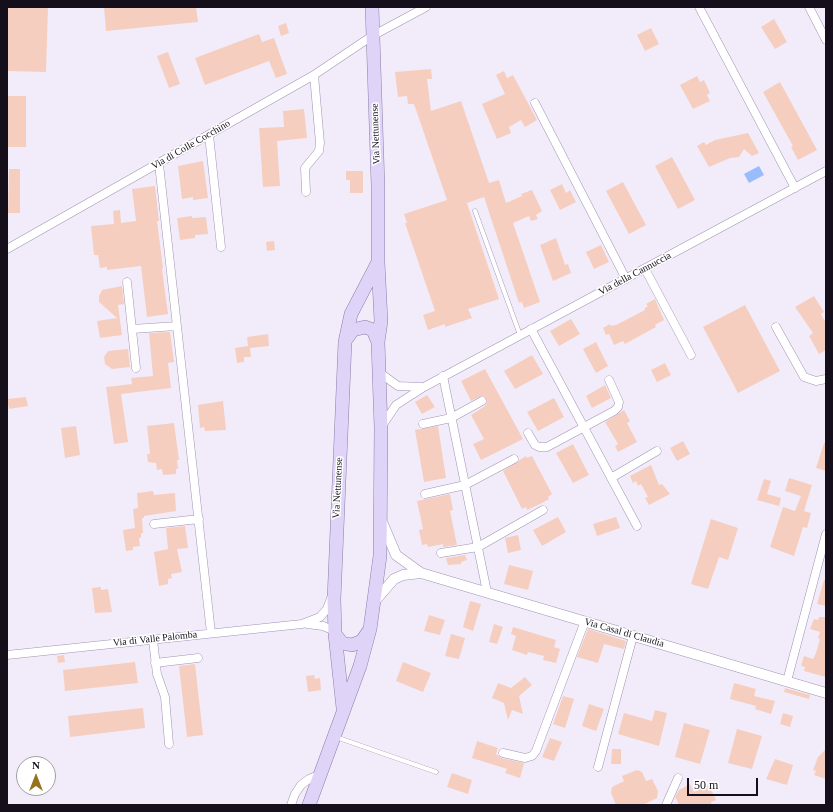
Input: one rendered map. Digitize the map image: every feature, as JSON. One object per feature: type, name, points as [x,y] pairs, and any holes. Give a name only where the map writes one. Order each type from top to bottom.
[{"type":"main road","name":"Via Nettunense","points":[[309,805],[333,736],[357,677],[370,629],[379,561],[381,518],[381,428],[378,342],[381,321],[378,262],[378,186],[372,7]]},
{"type":"main road","name":"Via Nettunense","points":[[343,710],[335,632],[334,577],[345,342],[347,326],[351,314],[378,262]]},
{"type":"main road","points":[[345,342],[353,330],[365,327],[373,330],[378,342]]},
{"type":"main road","points":[[335,632],[342,642],[352,645],[364,639],[370,629]]},
{"type":"street","name":"Via di Colle Cocchino","points":[[7,249],[314,75],[372,36],[426,7]]},
{"type":"street","points":[[699,7],[795,188]]},
{"type":"street","points":[[809,7],[826,40]]},
{"type":"street","points":[[306,192],[305,168],[317,154],[320,144],[314,75]]},
{"type":"street","points":[[535,103],[626,279]]},
{"type":"street","points":[[209,135],[221,247]]},
{"type":"street","points":[[159,164],[211,633]]},
{"type":"street","name":"Via della Cannuccia","points":[[381,428],[396,405],[443,376],[826,171]]},
{"type":"street","points":[[645,269],[691,355]]},
{"type":"street","points":[[127,282],[136,368]]},
{"type":"street","points":[[132,330],[177,326]]},
{"type":"street","points":[[776,327],[804,377],[816,381],[826,379]]},
{"type":"street","points":[[531,330],[637,526]]},
{"type":"street","name":"Via della Cannuccia","points":[[380,373],[392,383],[402,388],[424,387]]},
{"type":"street","points":[[443,376],[487,592]]},
{"type":"street","points":[[528,433],[534,445],[544,447],[584,427],[618,407],[618,398],[609,380]]},
{"type":"street","points":[[423,424],[451,418],[482,401]]},
{"type":"street","points":[[611,478],[657,451]]},
{"type":"street","points":[[425,494],[465,485],[514,459]]},
{"type":"street","points":[[441,553],[478,547],[543,510]]},
{"type":"street","name":"Via Casal di Claudia","points":[[381,518],[389,542],[396,555],[421,573],[826,693]]},
{"type":"street","points":[[154,524],[199,519]]},
{"type":"street","points":[[787,681],[826,534]]},
{"type":"street","name":"Via Casal di Claudia","points":[[374,602],[394,579],[403,575],[421,573]]},
{"type":"street","name":"Via di Valle Palomba","points":[[302,624],[318,618],[327,609],[331,599],[334,577]]},
{"type":"street","points":[[503,753],[525,758],[532,756],[536,751],[585,621]]},
{"type":"street","name":"Via di Valle Palomba","points":[[7,654],[302,624],[320,625],[335,632]]},
{"type":"street","points":[[598,767],[634,636]]},
{"type":"street","points":[[153,640],[158,680],[165,697],[169,744]]},
{"type":"street","points":[[155,663],[198,658]]},
{"type":"street","points":[[291,805],[301,784],[309,778],[320,775]]},
{"type":"street","points":[[666,805],[678,778]]},
{"type":"lane","points":[[475,211],[520,335]]},
{"type":"lane","points":[[333,736],[436,772]]},
{"type":"water","points":[[759,166],[764,175],[749,183],[744,174]]},
{"type":"building","points":[[7,7],[48,7],[46,72],[7,71]]},
{"type":"building","points":[[104,7],[196,7],[198,22],[106,31]]},
{"type":"building","points":[[774,19],[787,42],[775,49],[761,27]]},
{"type":"building","points":[[286,23],[289,33],[281,36],[278,26]]},
{"type":"building","points":[[651,28],[659,44],[645,51],[637,35]]},
{"type":"building","points":[[259,34],[262,42],[274,38],[287,74],[276,78],[269,61],[205,85],[195,58]]},
{"type":"building","points":[[168,52],[180,84],[169,88],[157,56]]},
{"type":"building","points":[[431,69],[432,79],[427,79],[431,111],[461,101],[489,183],[499,180],[506,203],[522,196],[521,194],[532,190],[542,211],[536,215],[538,219],[531,221],[529,216],[513,223],[540,302],[524,308],[522,302],[519,303],[484,197],[467,203],[499,299],[468,309],[472,318],[445,327],[445,324],[428,330],[423,315],[435,311],[405,223],[407,223],[404,214],[447,200],[414,104],[408,104],[407,96],[398,97],[395,72]]},
{"type":"building","points":[[504,71],[507,78],[513,75],[537,120],[525,127],[521,120],[509,127],[511,133],[497,139],[482,104],[505,94],[496,75]]},
{"type":"building","points":[[697,76],[700,82],[704,80],[710,93],[707,95],[710,101],[693,109],[680,85]]},
{"type":"building","points":[[780,82],[817,150],[798,160],[791,147],[793,146],[763,92]]},
{"type":"building","points":[[8,96],[26,96],[26,147],[7,147]]},
{"type":"building","points":[[304,109],[307,138],[277,141],[280,186],[263,187],[259,128],[284,127],[283,111]]},
{"type":"building","points":[[748,133],[759,153],[752,156],[744,149],[739,157],[730,158],[709,167],[697,146],[704,142],[706,145],[715,140]]},
{"type":"building","points":[[672,157],[695,200],[678,209],[655,166]]},
{"type":"building","points":[[203,161],[208,198],[193,200],[193,197],[182,199],[178,166]]},
{"type":"building","points":[[9,169],[20,169],[20,213],[8,213]]},
{"type":"building","points":[[346,171],[363,171],[363,193],[350,193],[350,180],[346,180]]},
{"type":"building","points":[[623,182],[646,225],[629,234],[606,191]]},
{"type":"building","points":[[562,184],[566,193],[570,190],[576,202],[560,210],[550,190]]},
{"type":"building","points":[[155,186],[159,221],[157,221],[168,314],[147,317],[141,266],[107,270],[107,267],[100,268],[98,255],[94,255],[91,226],[114,224],[113,211],[120,210],[121,223],[136,221],[132,189]]},
{"type":"building","points":[[192,216],[192,218],[206,217],[208,234],[195,235],[195,238],[180,240],[177,218]]},
{"type":"building","points":[[556,238],[565,265],[568,264],[571,273],[553,281],[540,245]]},
{"type":"building","points":[[274,241],[275,250],[267,251],[266,242]]},
{"type":"building","points":[[601,245],[609,262],[594,269],[586,252]]},
{"type":"building","points":[[122,286],[124,304],[118,305],[122,335],[100,338],[97,321],[117,318],[99,302],[99,296],[102,290]]},
{"type":"building","points":[[814,296],[824,312],[821,314],[826,323],[826,350],[819,354],[809,336],[813,333],[795,307]]},
{"type":"building","points":[[655,299],[664,320],[655,325],[656,327],[625,344],[623,341],[614,345],[609,334],[606,335],[603,328],[610,324],[611,326],[616,325],[645,310],[648,306],[646,304]]},
{"type":"building","points":[[745,305],[780,371],[738,393],[703,327]]},
{"type":"building","points":[[571,319],[580,334],[559,346],[550,331]]},
{"type":"building","points":[[170,332],[174,362],[168,363],[171,388],[121,394],[128,442],[114,444],[106,387],[132,384],[131,378],[153,376],[149,333]]},
{"type":"building","points":[[268,334],[269,346],[250,348],[251,357],[244,357],[244,362],[237,363],[235,348],[248,346],[247,337]]},
{"type":"building","points":[[596,342],[608,366],[596,373],[583,349]]},
{"type":"building","points":[[128,349],[130,367],[112,369],[105,364],[104,357],[108,351]]},
{"type":"building","points":[[532,355],[543,374],[515,389],[504,371]]},
{"type":"building","points":[[665,363],[671,375],[657,382],[651,370]]},
{"type":"building","points":[[485,369],[523,439],[481,460],[473,444],[484,439],[471,415],[485,406],[487,401],[485,397],[482,396],[471,401],[461,381]]},
{"type":"building","points":[[605,385],[611,398],[592,408],[586,396]]},
{"type":"building","points":[[427,395],[435,407],[422,414],[415,402]]},
{"type":"building","points":[[26,397],[28,406],[9,409],[7,399]]},
{"type":"building","points":[[554,398],[564,417],[538,431],[527,412]]},
{"type":"building","points":[[223,401],[226,430],[205,431],[204,427],[200,428],[198,405]]},
{"type":"building","points":[[624,410],[630,421],[627,423],[637,442],[618,452],[615,446],[618,444],[605,422]]},
{"type":"building","points":[[174,423],[179,460],[177,460],[178,469],[176,469],[176,474],[163,475],[162,469],[157,470],[156,463],[148,462],[147,454],[150,454],[147,426]]},
{"type":"building","points":[[76,426],[80,455],[65,458],[61,428]]},
{"type":"building","points":[[438,426],[446,478],[424,482],[415,430]]},
{"type":"building","points":[[683,441],[690,454],[677,461],[670,448]]},
{"type":"building","points":[[824,443],[826,443],[826,471],[816,468]]},
{"type":"building","points":[[573,444],[589,475],[573,483],[556,453]]},
{"type":"building","points":[[526,456],[527,458],[532,456],[552,494],[548,497],[549,499],[527,510],[526,507],[522,509],[503,471]]},
{"type":"building","points":[[651,465],[659,485],[662,484],[670,494],[649,505],[645,498],[648,497],[641,484],[638,486],[636,481],[633,483],[630,476]]},
{"type":"building","points":[[789,478],[812,485],[804,511],[811,513],[807,528],[803,527],[794,556],[770,547],[783,507],[795,511],[801,496],[785,491]]},
{"type":"building","points":[[764,479],[771,481],[767,494],[781,498],[779,506],[757,500]]},
{"type":"building","points":[[153,491],[154,495],[175,493],[176,511],[144,516],[144,518],[142,518],[143,533],[141,533],[141,538],[139,538],[140,546],[133,547],[133,550],[126,551],[123,530],[135,528],[133,509],[138,508],[137,493]]},
{"type":"building","points":[[450,494],[453,510],[450,511],[457,545],[443,547],[443,544],[428,547],[427,544],[422,545],[419,530],[423,529],[417,501]]},
{"type":"building","points":[[558,517],[566,532],[542,546],[533,530]]},
{"type":"building","points":[[616,517],[620,528],[597,536],[593,524]]},
{"type":"building","points":[[711,519],[738,528],[728,560],[719,557],[708,589],[691,584]]},
{"type":"building","points":[[185,526],[188,548],[177,549],[182,572],[171,574],[172,578],[168,579],[168,584],[159,586],[154,552],[168,549],[166,528]]},
{"type":"building","points":[[518,535],[521,550],[508,553],[505,538]]},
{"type":"building","points":[[465,555],[467,560],[461,562],[461,564],[448,565],[446,558]]},
{"type":"building","points":[[509,565],[533,571],[528,590],[504,584]]},
{"type":"building","points":[[824,580],[826,580],[826,606],[817,604]]},
{"type":"building","points":[[101,587],[101,590],[108,589],[112,612],[95,613],[92,588]]},
{"type":"building","points":[[470,601],[481,604],[473,631],[463,627]]},
{"type":"building","points":[[429,615],[445,620],[440,635],[424,631]]},
{"type":"building","points":[[819,617],[826,617],[826,677],[804,671],[805,667],[801,666],[804,656],[813,659],[816,653],[820,639],[818,638],[820,632],[810,629],[814,619],[818,620]]},
{"type":"building","points":[[494,624],[503,627],[497,644],[489,642]]},
{"type":"building","points":[[513,627],[556,640],[554,647],[560,649],[556,663],[543,660],[544,656],[528,652],[527,655],[512,650],[516,636],[511,634]]},
{"type":"building","points":[[588,629],[626,641],[624,649],[604,644],[598,663],[577,657]]},
{"type":"building","points":[[451,634],[465,638],[459,659],[445,656]]},
{"type":"building","points":[[64,655],[65,662],[58,663],[57,656]]},
{"type":"building","points":[[135,662],[138,683],[65,691],[63,670]]},
{"type":"building","points":[[403,662],[431,673],[423,692],[396,681]]},
{"type":"building","points":[[195,664],[203,735],[187,737],[179,666]]},
{"type":"building","points":[[314,675],[315,679],[320,678],[321,690],[308,692],[306,676]]},
{"type":"building","points":[[525,677],[532,685],[519,696],[523,714],[512,710],[508,720],[504,703],[492,698],[498,683],[511,688]]},
{"type":"building","points":[[734,683],[756,689],[754,696],[775,701],[771,714],[755,709],[756,706],[730,699]]},
{"type":"building","points":[[785,688],[810,695],[809,699],[784,692]]},
{"type":"building","points":[[563,696],[574,699],[565,728],[553,724]]},
{"type":"building","points":[[589,704],[604,709],[596,731],[582,726]]},
{"type":"building","points":[[143,708],[145,728],[70,737],[68,716]]},
{"type":"building","points":[[655,710],[667,713],[659,746],[618,734],[624,713],[652,721]]},
{"type":"building","points":[[783,713],[793,716],[790,727],[780,724]]},
{"type":"building","points":[[684,723],[710,730],[700,764],[675,757]]},
{"type":"building","points":[[737,729],[762,736],[752,769],[728,763]]},
{"type":"building","points":[[550,738],[562,742],[554,761],[542,757]]},
{"type":"building","points":[[477,741],[498,748],[496,754],[501,758],[524,763],[520,778],[505,773],[507,769],[472,758]]},
{"type":"building","points":[[612,749],[621,749],[621,764],[611,764]]},
{"type":"building","points":[[826,749],[826,779],[814,775],[816,771],[813,770],[818,757]]},
{"type":"building","points":[[775,759],[793,765],[787,785],[766,779]]},
{"type":"building","points":[[637,770],[642,772],[646,781],[652,779],[658,791],[657,798],[643,805],[616,805],[611,793],[612,787],[624,781],[622,776]]},
{"type":"building","points":[[452,773],[472,780],[468,794],[447,787]]},
{"type":"building","points":[[690,784],[694,792],[709,785],[716,800],[711,802],[712,805],[679,805],[675,797],[679,790]]}]
